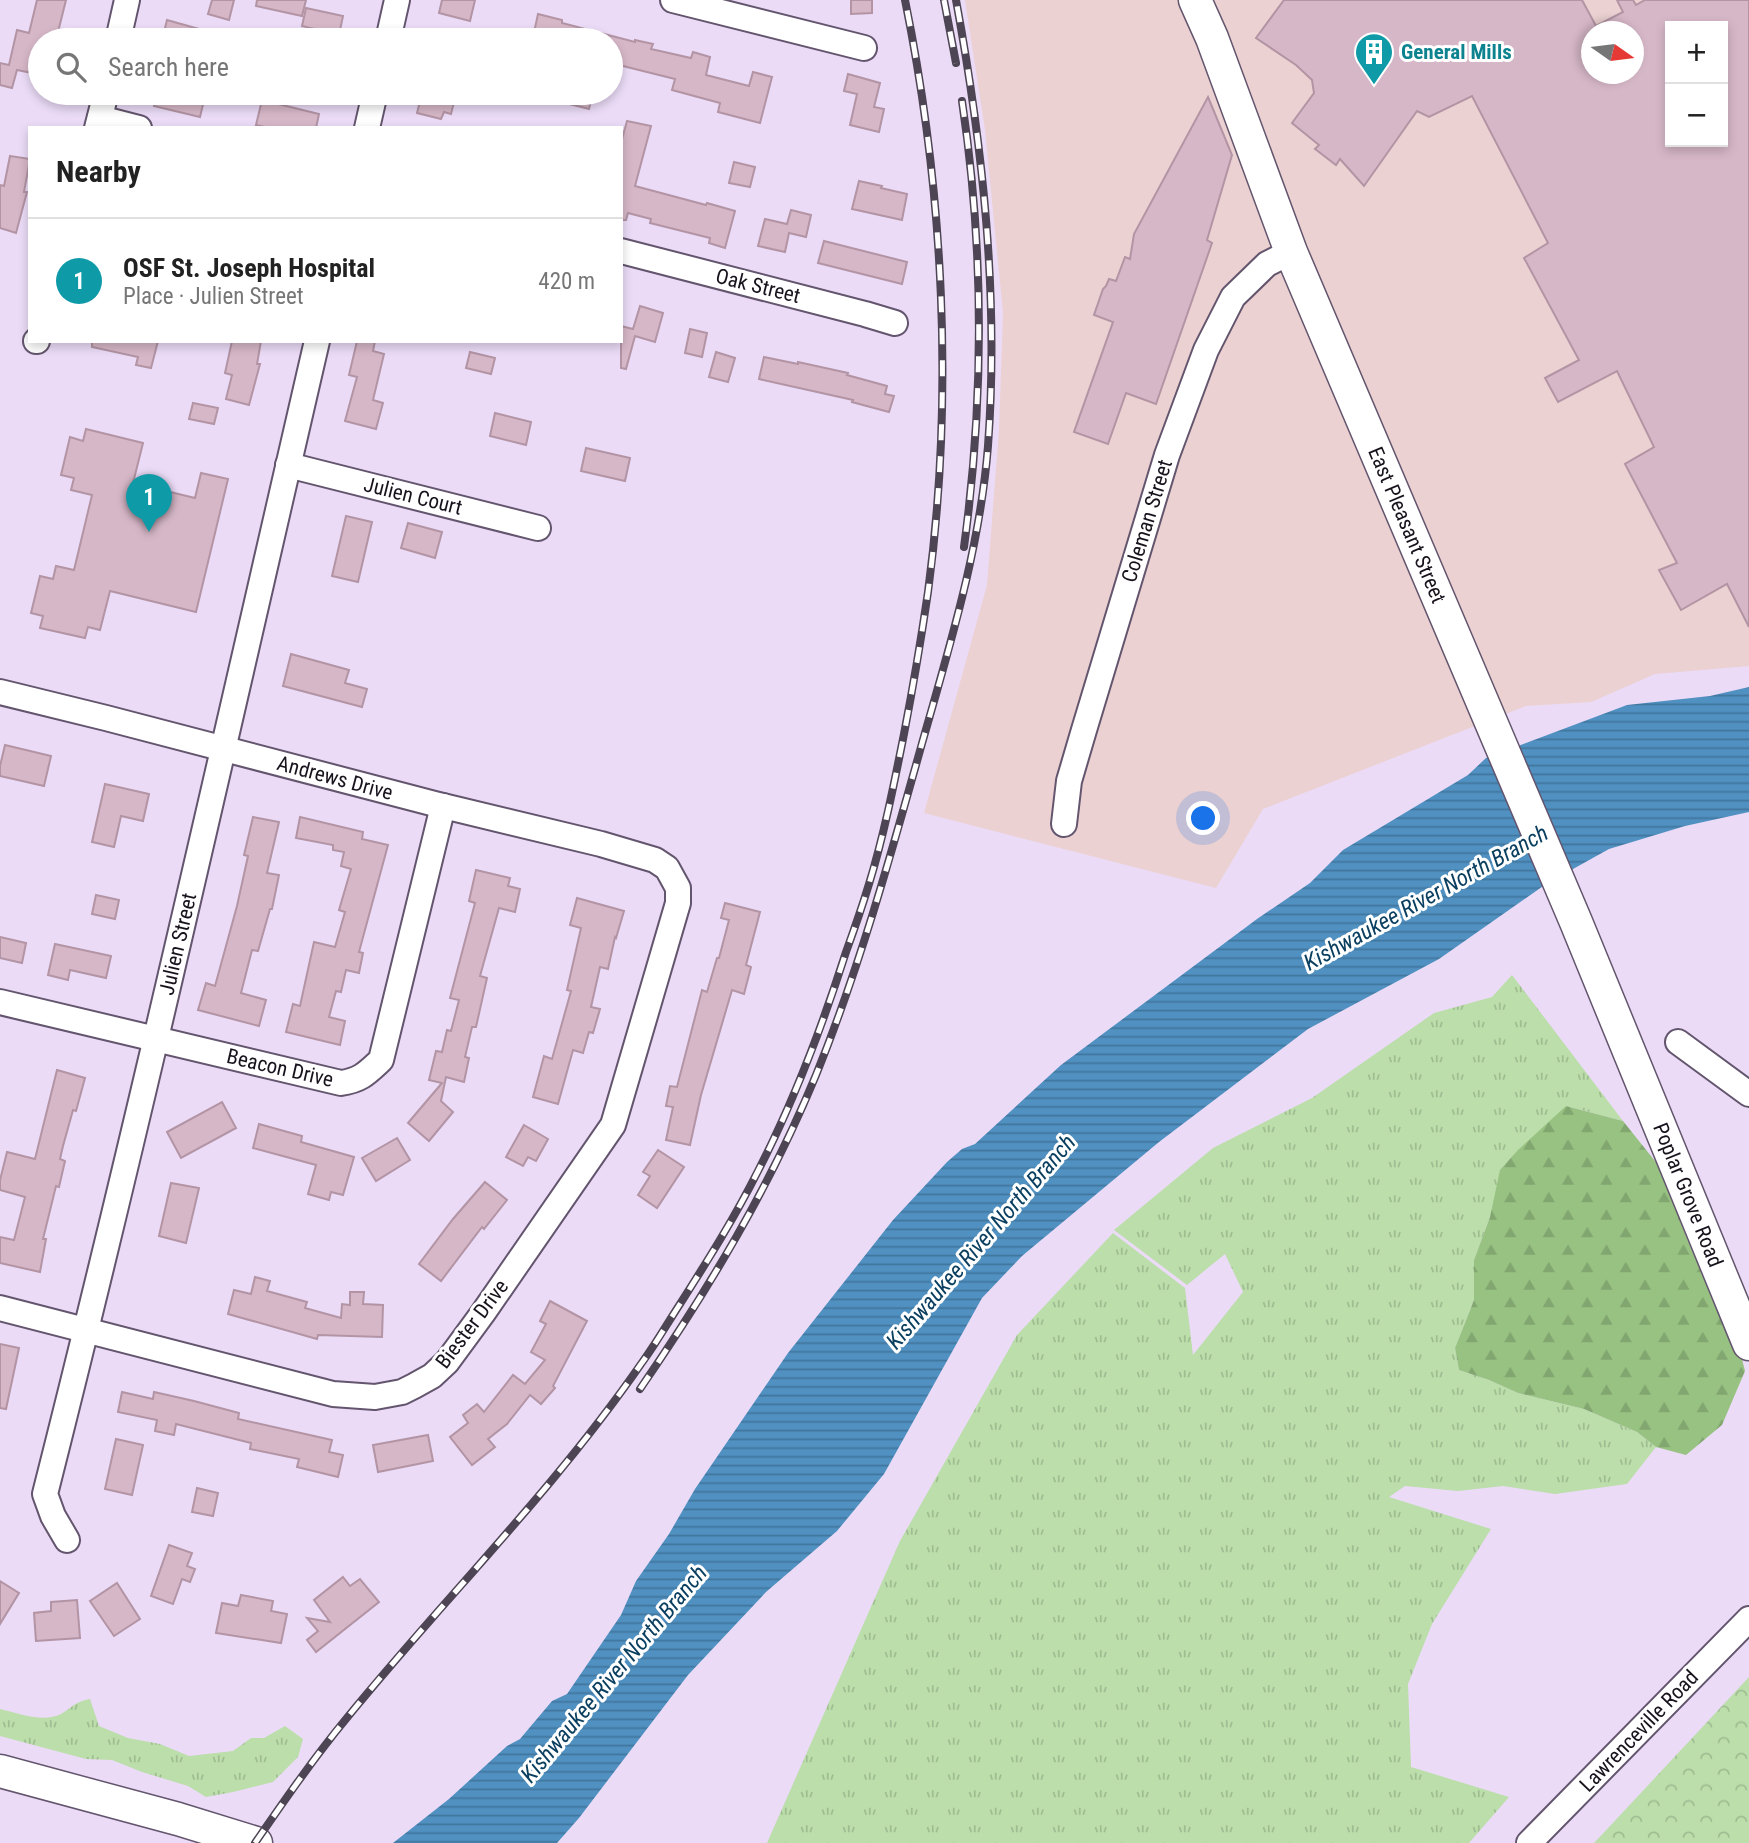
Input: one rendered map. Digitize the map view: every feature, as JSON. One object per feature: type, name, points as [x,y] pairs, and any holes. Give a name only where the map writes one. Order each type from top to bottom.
[{"type":"main road","name":"East Pleasant Street","points":[[1195,0],[1212,38],[1291,252],[1576,922],[1626,1047]]},
{"type":"main road","name":"Poplar Grove Road","points":[[1626,1047],[1749,1343]]},
{"type":"main road","points":[[0,1771],[256,1843]]},
{"type":"street","points":[[121,28],[127,0]]},
{"type":"street","points":[[391,28],[397,0]]},
{"type":"street","points":[[673,0],[864,48]]},
{"type":"street","points":[[103,105],[99,123],[123,126]]},
{"type":"street","points":[[367,126],[372,105]]},
{"type":"street","name":"Oak Street","points":[[623,252],[895,323]]},
{"type":"street","name":"Coleman Street","points":[[1064,824],[1069,780],[1167,455],[1206,350],[1233,297],[1268,264],[1291,252]]},
{"type":"street","name":"Julien Street","points":[[67,1540],[53,1516],[45,1494],[155,1040],[317,343]]},
{"type":"street","name":"Julien Court","points":[[288,465],[538,528]]},
{"type":"street","name":"Andrews Drive","points":[[0,692],[601,844],[654,860],[667,868]]},
{"type":"street","name":"Beacon Drive","points":[[0,1002],[341,1083],[355,1081],[381,1060],[443,806]]},
{"type":"street","name":"Biester Drive","points":[[0,1308],[333,1394],[375,1397],[401,1392],[432,1376],[447,1363],[612,1125],[678,903],[678,888],[667,868]]},
{"type":"street","points":[[1678,1041],[1749,1094]]},
{"type":"street","name":"Lawrenceville Road","points":[[1529,1843],[1749,1619]]},
{"type":"shaded area","points":[[965,0],[1749,0],[1749,666],[1655,674],[1591,702],[1526,706],[1263,809],[1216,888],[924,813],[987,585],[999,430],[1003,313],[985,130]]},
{"type":"green space","points":[[1512,975],[1623,1121],[1566,1106],[1490,1217],[1474,1260],[1474,1300],[1455,1348],[1459,1370],[1518,1393],[1584,1409],[1637,1432],[1656,1447],[1627,1484],[1555,1494],[1503,1486],[1458,1491],[1405,1486],[1389,1497],[1491,1529],[1432,1624],[1408,1684],[1411,1767],[1509,1797],[1469,1843],[767,1843],[900,1541],[1017,1335],[1113,1233],[1185,1288],[1193,1355],[1243,1292],[1225,1254],[1187,1285],[1114,1230],[1213,1148],[1312,1098],[1434,1013],[1492,997]]},
{"type":"green space","points":[[1566,1106],[1623,1121],[1659,1166],[1688,1241],[1739,1347],[1745,1371],[1722,1425],[1686,1455],[1656,1447],[1637,1432],[1584,1409],[1518,1393],[1459,1370],[1455,1348],[1474,1300],[1474,1260],[1490,1217],[1500,1170]]},
{"type":"green space","points":[[1749,1677],[1749,1843],[1594,1843],[1610,1826]]},
{"type":"green space","points":[[90,1699],[99,1726],[128,1738],[160,1744],[189,1756],[233,1751],[251,1738],[264,1738],[285,1726],[303,1739],[298,1757],[273,1782],[206,1797],[188,1786],[112,1760],[86,1759],[0,1736],[0,1709],[46,1718],[61,1714],[77,1703]]},
{"type":"water","name":"Kishwaukee River North Branch","points":[[1749,687],[1749,812],[1685,826],[1609,849],[1546,884],[1439,959],[1308,1029],[1159,1142],[1022,1256],[982,1298],[884,1474],[837,1531],[766,1592],[688,1675],[557,1843],[393,1843],[449,1799],[507,1746],[520,1739],[552,1701],[567,1694],[621,1615],[636,1581],[669,1534],[695,1489],[788,1353],[893,1220],[962,1149],[975,1144],[1061,1065],[1257,919],[1310,883],[1343,850],[1468,775],[1486,758],[1627,705],[1710,696]]},
{"type":"building","points":[[37,0],[66,0],[59,28],[30,28]]},
{"type":"building","points":[[212,0],[234,0],[229,20],[208,14]]},
{"type":"building","points":[[257,0],[306,0],[302,16],[256,6]]},
{"type":"building","points":[[442,0],[475,0],[470,21],[439,13]]},
{"type":"building","points":[[851,0],[872,0],[872,13],[851,14]]},
{"type":"building","points":[[1284,0],[1582,0],[1593,21],[1581,21],[1581,84],[1644,84],[1644,21],[1606,21],[1623,12],[1617,0],[1633,0],[1636,5],[1645,0],[1749,0],[1749,627],[1727,584],[1681,610],[1659,570],[1677,563],[1625,464],[1654,447],[1617,371],[1558,402],[1545,378],[1579,360],[1524,258],[1548,243],[1472,96],[1429,117],[1417,111],[1364,186],[1340,159],[1336,165],[1315,149],[1319,145],[1292,123],[1314,93],[1312,80],[1296,65],[1256,38]]},
{"type":"building","points":[[306,8],[343,16],[340,28],[302,26]]},
{"type":"building","points":[[538,14],[581,28],[535,28]]},
{"type":"building","points":[[167,20],[195,28],[165,28]]},
{"type":"building","points":[[17,30],[28,33],[28,72],[17,70],[12,88],[0,85],[0,63],[9,65]]},
{"type":"building","points":[[623,39],[653,44],[651,49],[691,58],[693,52],[710,57],[706,75],[749,86],[753,72],[772,77],[760,123],[718,112],[720,103],[672,90],[675,79],[623,66]]},
{"type":"building","points":[[848,74],[880,83],[874,107],[884,109],[879,132],[850,125],[857,94],[844,91]]},
{"type":"building","points":[[1208,97],[1232,155],[1207,240],[1212,243],[1156,404],[1126,393],[1108,444],[1074,432],[1113,322],[1094,315],[1109,279],[1116,281],[1125,257],[1130,259],[1134,234]]},
{"type":"building","points":[[154,105],[203,105],[200,117]]},
{"type":"building","points":[[261,105],[282,105],[319,114],[316,126],[256,125]]},
{"type":"building","points":[[419,105],[453,105],[451,114],[444,112],[441,119],[417,113]]},
{"type":"building","points":[[573,105],[590,105],[589,109]]},
{"type":"building","points":[[627,121],[651,126],[635,186],[735,211],[725,248],[709,243],[710,238],[650,223],[651,219],[628,213],[626,220],[623,220],[623,136]]},
{"type":"building","points":[[10,156],[28,159],[24,192],[27,192],[16,233],[0,228],[0,185],[4,186]]},
{"type":"building","points":[[734,162],[755,167],[750,187],[729,183]]},
{"type":"building","points":[[859,181],[907,194],[902,220],[852,209]]},
{"type":"building","points":[[791,210],[811,215],[806,237],[789,233],[785,252],[758,246],[765,219],[787,224]]},
{"type":"building","points":[[824,241],[907,262],[902,284],[818,263]]},
{"type":"building","points":[[640,306],[663,313],[655,342],[635,336],[626,369],[621,368],[623,326],[633,329]]},
{"type":"building","points":[[690,329],[707,333],[702,357],[685,353]]},
{"type":"building","points":[[92,343],[157,343],[151,368],[136,365],[138,357],[92,347]]},
{"type":"building","points":[[232,343],[261,343],[257,364],[260,364],[249,405],[226,399],[232,375],[225,373]]},
{"type":"building","points":[[357,343],[375,343],[373,351],[384,354],[373,400],[383,403],[376,429],[345,421],[357,377],[349,375]]},
{"type":"building","points":[[470,352],[495,358],[491,374],[466,368]]},
{"type":"building","points":[[716,352],[735,358],[728,382],[709,377]]},
{"type":"building","points":[[764,357],[848,373],[847,375],[887,386],[885,394],[894,396],[889,412],[852,402],[853,400],[759,379]]},
{"type":"building","points":[[193,403],[218,408],[214,424],[189,419]]},
{"type":"building","points":[[495,413],[531,422],[526,445],[490,436]]},
{"type":"building","points":[[86,429],[143,443],[133,483],[195,498],[201,473],[228,479],[196,612],[110,591],[100,630],[88,627],[85,638],[40,628],[43,616],[31,613],[40,576],[53,579],[56,566],[74,570],[92,495],[71,490],[74,478],[61,475],[70,437],[83,441]]},
{"type":"building","points":[[586,448],[630,458],[625,481],[581,471]]},
{"type":"building","points":[[346,516],[372,522],[358,582],[332,576]]},
{"type":"building","points":[[408,523],[442,532],[435,558],[401,548]]},
{"type":"building","points":[[291,654],[349,670],[345,683],[367,689],[362,707],[283,686]]},
{"type":"building","points":[[5,745],[51,756],[44,786],[0,776]]},
{"type":"building","points":[[105,784],[149,794],[143,821],[121,816],[114,847],[92,842]]},
{"type":"building","points":[[253,817],[279,822],[267,873],[279,875],[272,909],[258,951],[252,950],[241,993],[266,1000],[259,1026],[198,1010],[206,983],[215,986],[237,906],[248,856],[244,855]]},
{"type":"building","points":[[300,817],[363,832],[362,839],[388,845],[359,952],[363,953],[359,973],[346,970],[341,992],[336,991],[329,1017],[345,1021],[340,1045],[286,1032],[293,1004],[300,1006],[314,942],[335,947],[345,912],[339,910],[351,869],[341,866],[344,852],[333,850],[333,845],[296,838]]},
{"type":"building","points":[[476,870],[510,878],[508,886],[520,889],[515,912],[499,908],[480,976],[487,978],[476,1027],[472,1027],[465,1057],[469,1058],[464,1082],[446,1077],[441,1101],[453,1112],[429,1141],[408,1123],[442,1083],[429,1080],[436,1051],[442,1052],[459,1000],[450,998],[475,903],[469,901]]},
{"type":"building","points":[[96,895],[119,900],[115,919],[92,914]]},
{"type":"building","points":[[577,898],[624,911],[608,969],[600,967],[591,1007],[600,1009],[593,1033],[589,1032],[583,1053],[573,1050],[558,1104],[533,1097],[544,1056],[552,1059],[571,991],[567,990],[581,928],[570,925]]},
{"type":"building","points":[[725,903],[760,912],[746,965],[751,967],[744,994],[732,990],[701,1095],[690,1145],[666,1140],[673,1107],[666,1106],[670,1086],[677,1087],[702,990],[707,992],[719,958],[729,920],[721,918]]},
{"type":"building","points":[[0,937],[26,943],[22,963],[0,958]]},
{"type":"building","points":[[55,944],[111,956],[106,978],[70,970],[68,980],[48,975]]},
{"type":"building","points":[[57,1070],[85,1078],[63,1146],[60,1159],[65,1161],[43,1239],[46,1239],[40,1272],[0,1263],[0,1237],[14,1240],[25,1197],[0,1190],[0,1180],[7,1152],[35,1159]]},
{"type":"building","points":[[222,1102],[236,1128],[181,1158],[167,1132]]},
{"type":"building","points":[[259,1124],[302,1136],[301,1142],[354,1157],[343,1195],[331,1192],[329,1200],[308,1194],[316,1165],[253,1148]]},
{"type":"building","points":[[524,1125],[548,1139],[536,1161],[528,1157],[523,1166],[506,1157]]},
{"type":"building","points":[[397,1138],[410,1160],[376,1181],[362,1158]]},
{"type":"building","points":[[658,1150],[684,1167],[657,1208],[638,1195],[650,1176],[643,1172]]},
{"type":"building","points":[[485,1182],[507,1200],[484,1229],[482,1227],[441,1281],[419,1264]]},
{"type":"building","points":[[171,1183],[199,1188],[186,1243],[159,1236]]},
{"type":"building","points":[[255,1277],[270,1281],[267,1291],[307,1302],[305,1308],[341,1318],[342,1304],[350,1305],[350,1292],[364,1292],[363,1304],[383,1305],[382,1337],[318,1335],[317,1339],[228,1314],[234,1290],[251,1294]]},
{"type":"building","points":[[550,1301],[587,1321],[553,1386],[555,1388],[541,1404],[530,1395],[507,1424],[488,1439],[495,1447],[472,1465],[450,1437],[468,1423],[463,1415],[477,1404],[484,1412],[513,1375],[525,1384],[545,1360],[531,1352],[546,1324],[540,1321]]},
{"type":"building","points":[[0,1344],[19,1348],[6,1409],[0,1408]]},
{"type":"building","points":[[122,1392],[153,1399],[154,1392],[194,1401],[239,1413],[238,1419],[332,1440],[329,1452],[343,1455],[338,1477],[297,1467],[299,1459],[250,1449],[251,1443],[176,1424],[174,1435],[155,1431],[157,1420],[118,1412]]},
{"type":"building","points":[[428,1435],[433,1461],[378,1472],[373,1445]]},
{"type":"building","points":[[116,1439],[143,1445],[132,1495],[105,1489]]},
{"type":"building","points":[[197,1488],[218,1493],[213,1516],[192,1512]]},
{"type":"building","points":[[169,1545],[192,1553],[187,1566],[195,1569],[190,1582],[182,1579],[173,1604],[151,1596]]},
{"type":"building","points":[[343,1577],[350,1586],[360,1579],[379,1602],[316,1652],[307,1640],[318,1631],[307,1618],[330,1622],[314,1600]]},
{"type":"building","points":[[0,1581],[19,1593],[0,1624]]},
{"type":"building","points":[[117,1583],[140,1619],[114,1636],[90,1601]]},
{"type":"building","points":[[241,1595],[273,1601],[271,1611],[287,1614],[281,1643],[216,1633],[222,1603],[238,1606]]},
{"type":"building","points":[[77,1600],[80,1638],[36,1641],[34,1613],[51,1611],[51,1602]]},
{"type":"railway","points":[[255,1843],[334,1734],[535,1501],[646,1357],[711,1255],[749,1188],[795,1091],[827,1008],[869,884],[888,809],[920,646],[936,519],[941,445],[941,295],[929,146],[905,0]]},
{"type":"railway","points":[[944,0],[956,63]]},
{"type":"railway","points":[[640,1389],[690,1314],[758,1197],[798,1117],[832,1035],[885,872],[971,560],[988,446],[991,390],[990,278],[981,166],[956,0]]},
{"type":"railway","points":[[962,101],[974,212],[979,324],[975,436],[964,547]]},
{"type":"place","name":"General Mills","points":[[1374,86]]},
{"type":"place","name":"OSF St. Joseph Hospital","points":[[149,532]]}]
